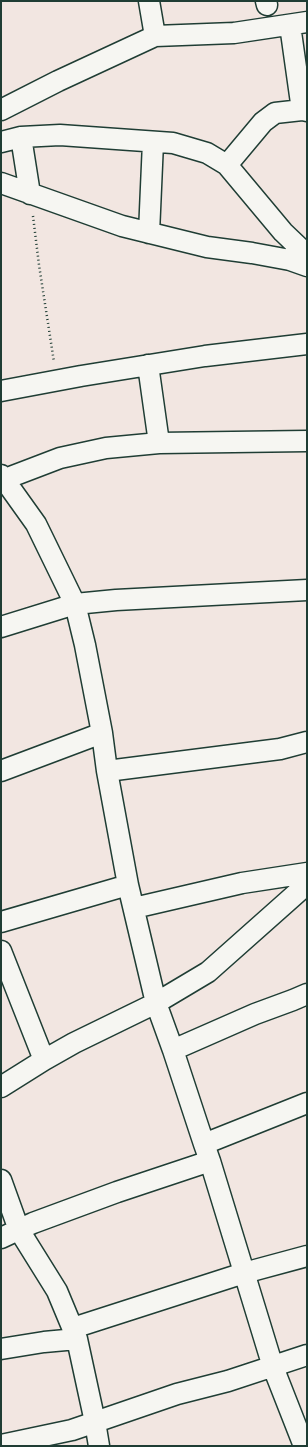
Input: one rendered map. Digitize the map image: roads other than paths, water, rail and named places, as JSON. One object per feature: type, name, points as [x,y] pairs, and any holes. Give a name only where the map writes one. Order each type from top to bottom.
[{"type":"street","points":[[149,1],[155,36]]},
{"type":"street","points":[[1,110],[155,36],[234,33],[299,23],[305,110],[275,113],[263,122],[227,165]]},
{"type":"street","points":[[1,142],[21,137],[60,135],[173,143],[207,153],[227,165],[283,232],[307,255]]},
{"type":"street","points":[[21,137],[30,194]]},
{"type":"street","points":[[149,233],[153,142]]},
{"type":"street","points":[[1,183],[122,226],[208,247],[290,260],[307,266]]},
{"type":"street","points":[[1,391],[57,380],[223,353],[255,351],[307,344]]},
{"type":"street","points":[[148,365],[159,443]]},
{"type":"street","points":[[304,1446],[272,1367],[207,1152],[156,1003],[128,885],[107,771],[102,733],[85,645],[75,604],[36,524],[3,477],[60,458],[106,448],[159,443],[307,441]]},
{"type":"street","points":[[1,627],[75,604],[116,600],[307,590]]},
{"type":"street","points":[[1,771],[102,733]]},
{"type":"street","points":[[107,771],[280,749],[307,742]]},
{"type":"street","points":[[134,908],[242,883],[307,873]]},
{"type":"street","points":[[1,1087],[74,1043],[156,1003],[208,972],[307,884]]},
{"type":"street","points":[[1,922],[128,885]]},
{"type":"street","points":[[1,952],[44,1060]]},
{"type":"street","points":[[173,1050],[255,1014],[307,994]]},
{"type":"street","points":[[1,1238],[33,1223],[117,1192],[207,1152],[307,1104]]},
{"type":"street","points":[[1,1180],[19,1230],[58,1291],[75,1334],[99,1446]]},
{"type":"street","points":[[1,1349],[44,1342],[75,1334],[244,1273],[307,1256]]},
{"type":"street","points":[[1,1445],[72,1430],[177,1394],[272,1367],[307,1355]]}]
